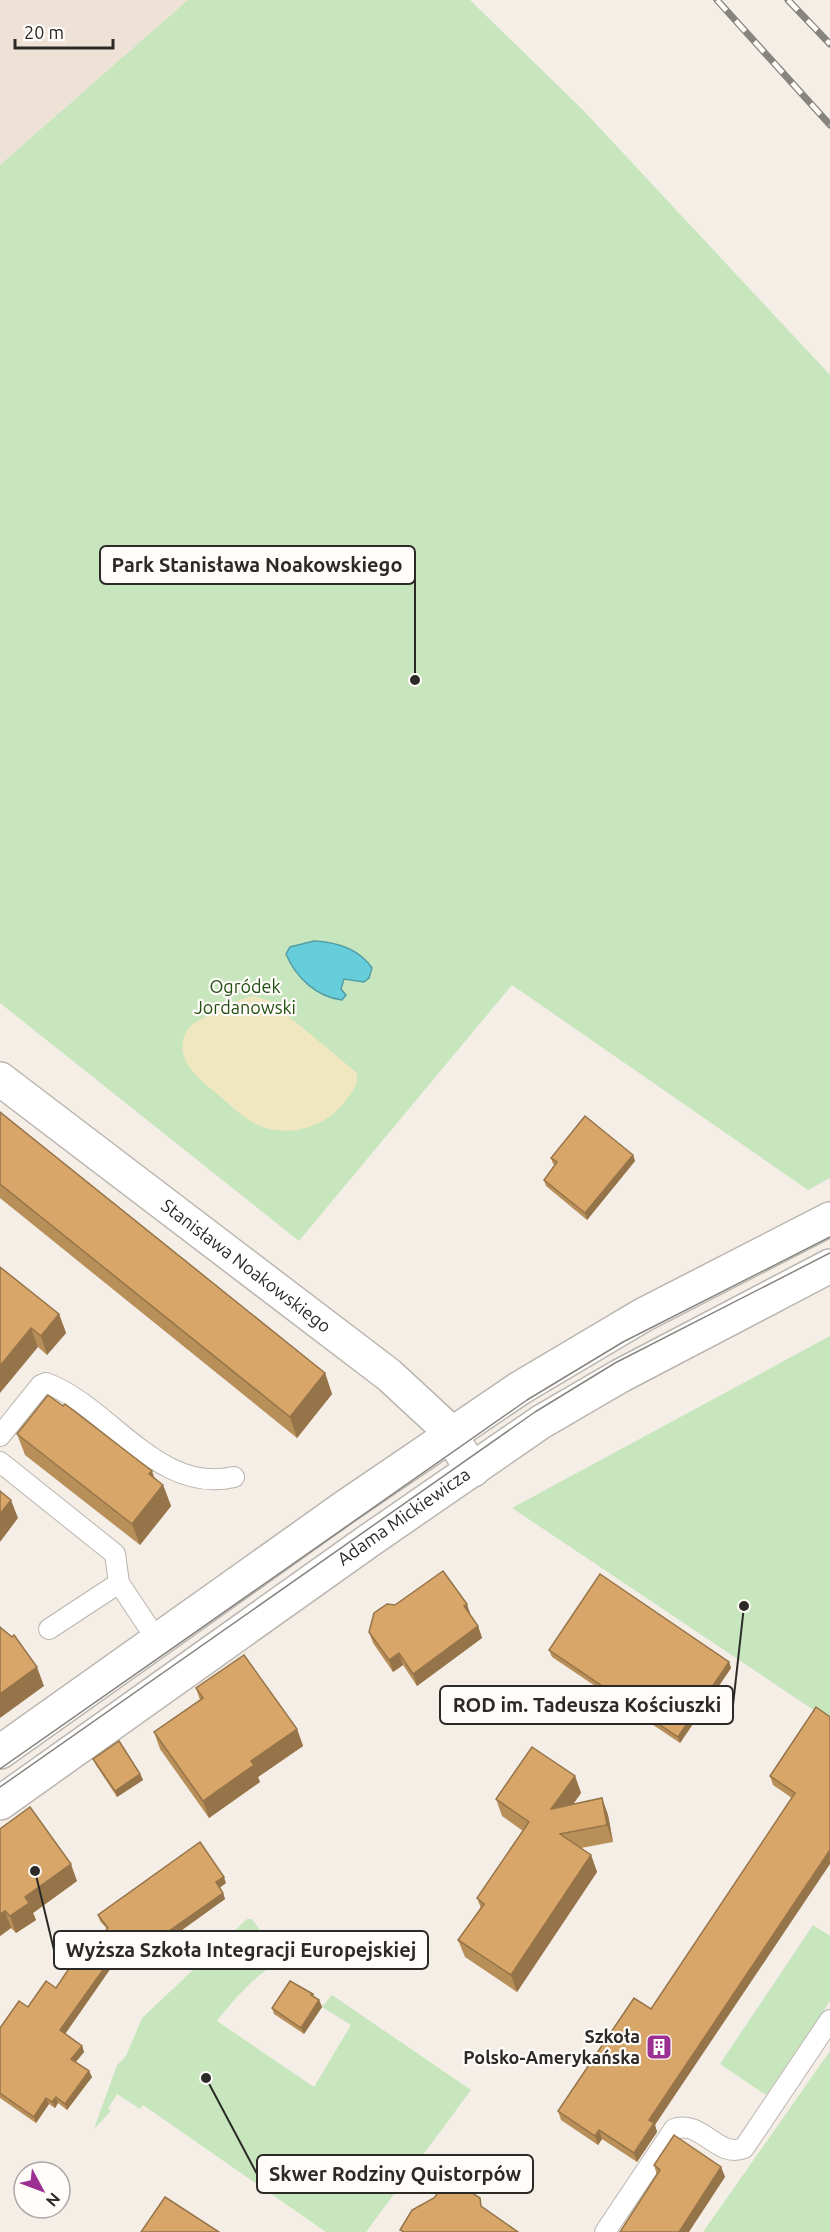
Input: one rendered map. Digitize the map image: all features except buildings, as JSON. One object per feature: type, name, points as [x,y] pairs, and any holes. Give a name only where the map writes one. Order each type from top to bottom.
[{"type":"street","name":"Stanisława Noakowskiego","points":[[0,1079],[353,1346],[407,1391],[450,1436],[473,1470]]},
{"type":"street","points":[[0,1752],[345,1507],[588,1346],[830,1219]]},
{"type":"street","name":"Adama Mickiewicza","points":[[0,1803],[367,1542],[580,1398],[830,1266]]},
{"type":"lane","points":[[0,1437],[41,1384],[45,1383],[80,1403],[174,1469],[195,1478],[217,1481],[234,1477]]},
{"type":"lane","points":[[0,1462],[115,1554],[119,1583],[157,1640]]},
{"type":"lane","points":[[49,1629],[119,1583]]},
{"type":"lane","points":[[605,2232],[674,2129],[685,2125],[696,2129],[726,2149],[737,2151],[744,2148],[830,2020]]},
{"type":"shaded area","points":[[0,0],[188,0],[0,165]]},
{"type":"green space","name":"Ogródek Jordanowski","points":[[188,0],[470,0],[583,110],[830,375],[830,1178],[808,1190],[512,985],[299,1241],[0,1003],[0,165]]},
{"type":"green space","points":[[830,1336],[830,1721],[512,1508]]},
{"type":"green space","points":[[247,1919],[252,1919],[282,1960],[255,1979],[238,1995],[217,2021],[314,2087],[351,2025],[322,2007],[332,1995],[471,2090],[366,2232],[326,2232],[143,2105],[140,2109],[117,2094],[108,2108],[111,2111],[94,2129],[117,2065],[126,2056],[142,2018]]},
{"type":"green space","points":[[813,1925],[830,1936],[830,2001],[766,2095],[720,2064]]},
{"type":"green space","points":[[830,2051],[830,2232],[703,2232]]},
{"type":"sand","points":[[254,996],[270,1001],[356,1072],[357,1080],[352,1093],[334,1113],[313,1126],[288,1131],[264,1127],[252,1122],[197,1076],[186,1062],[182,1046],[189,1028],[201,1019],[229,1005]]},
{"type":"water","points":[[314,941],[339,945],[354,951],[372,968],[369,978],[364,982],[344,979],[341,989],[346,995],[342,1000],[324,995],[308,985],[295,971],[286,954],[290,947]]},
{"type":"tram line","points":[[0,1769],[527,1400],[623,1342],[830,1237]]},
{"type":"tram line","points":[[0,1787],[535,1412],[615,1363],[830,1253]]},
{"type":"railway","points":[[717,0],[830,125]]},
{"type":"railway","points":[[788,0],[830,44]]},
{"type":"place","name":"Park Stanisława Noakowskiego","points":[[415,680]]},
{"type":"place","name":"ROD im. Tadeusza Kościuszki","points":[[744,1606]]},
{"type":"place","name":"Wyższa Szkoła Integracji Europejskiej","points":[[35,1871]]},
{"type":"place","name":"Szkoła Polsko-Amerykańska","points":[[659,2047]]},
{"type":"place","name":"Skwer Rodziny Quistorpów","points":[[206,2078]]}]
